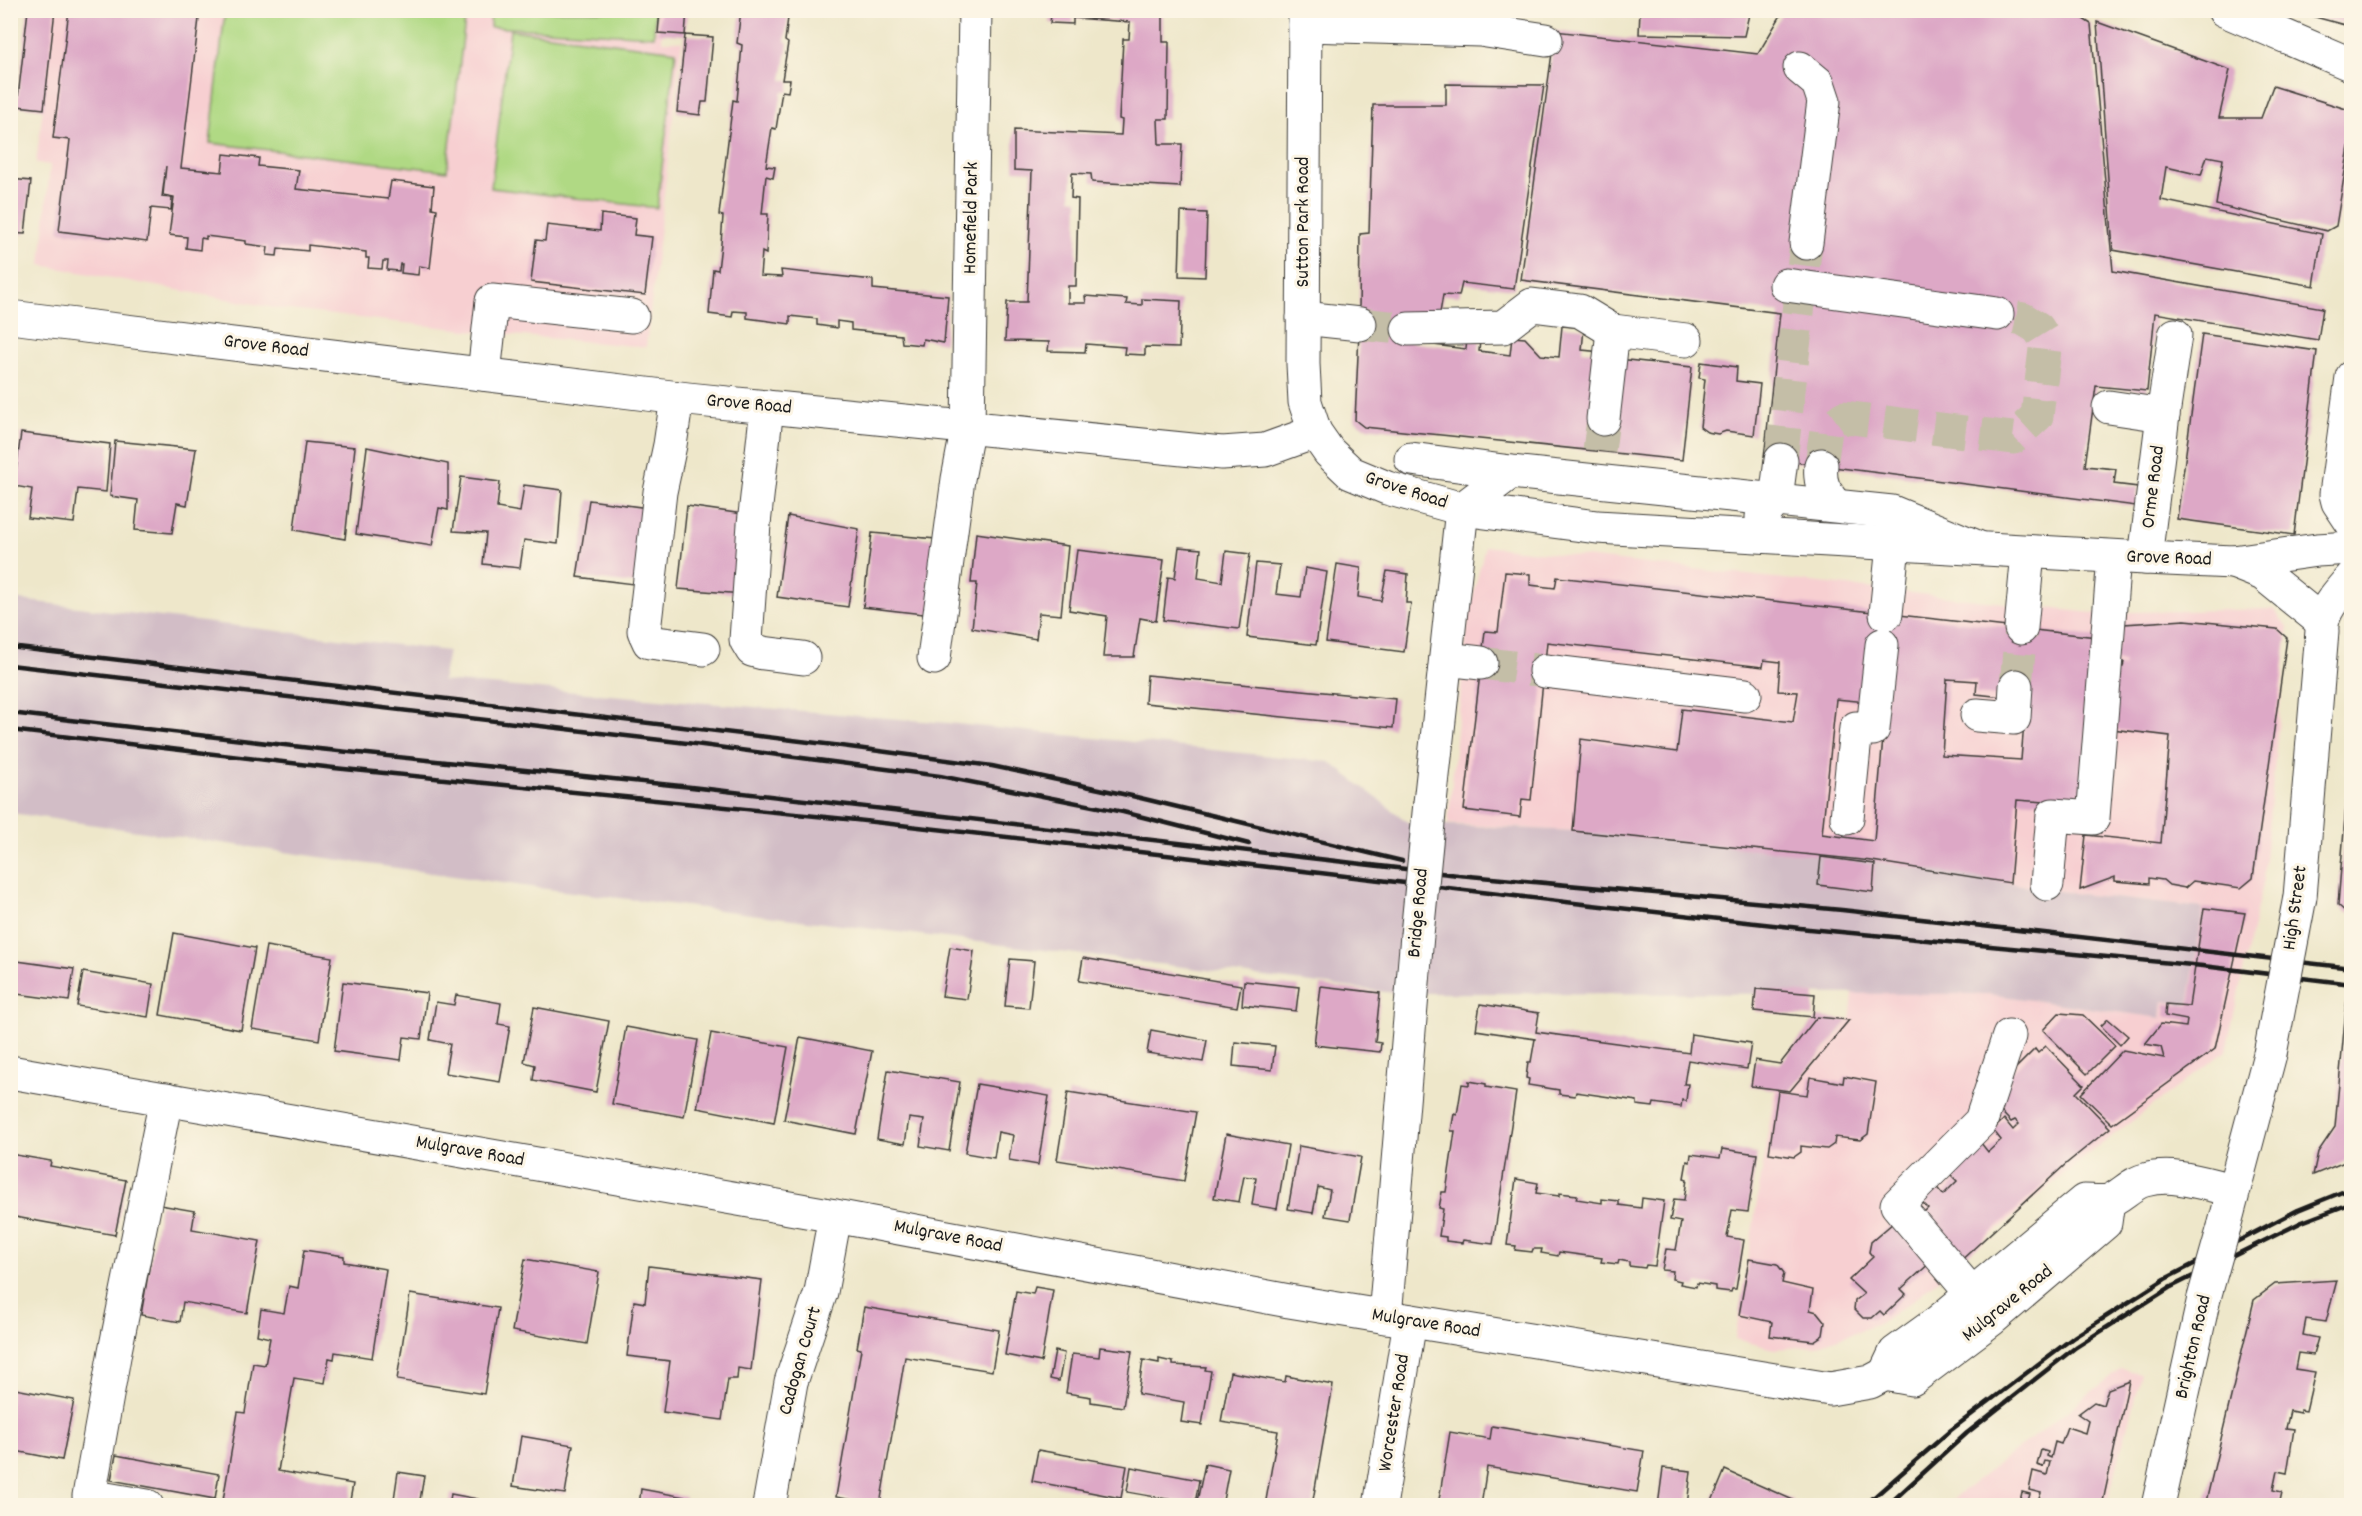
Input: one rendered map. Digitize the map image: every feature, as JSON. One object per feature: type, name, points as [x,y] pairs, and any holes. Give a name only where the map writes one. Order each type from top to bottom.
[{"type":"main road","name":"Homefield Park","points":[[934,658],[958,479],[968,426],[975,10]]},
{"type":"main road","points":[[2224,10],[2352,65]]},
{"type":"main road","points":[[1305,18],[1480,30],[1546,40]]},
{"type":"main road","name":"Sutton Park Road","points":[[1305,18],[1303,318],[1305,402],[1315,432]]},
{"type":"main road","points":[[1800,68],[1818,83],[1824,101],[1806,243]]},
{"type":"main road","points":[[1786,285],[1997,314]]},
{"type":"main road","points":[[484,374],[492,301],[633,316]]},
{"type":"main road","points":[[1408,329],[1503,327],[1532,305],[1580,311],[1613,331],[1686,340]]},
{"type":"main road","name":"Grove Road","points":[[10,317],[677,398],[1222,453],[1265,450],[1315,432],[1329,452],[1351,473],[1387,488],[1462,510],[1597,527],[2233,562],[2317,550],[2352,548]]},
{"type":"main road","points":[[1303,318],[1360,324]]},
{"type":"main road","points":[[1603,419],[1613,331]]},
{"type":"main road","name":"Orme Road","points":[[2048,884],[2053,814],[2093,818],[2129,558],[2163,415],[2175,335]]},
{"type":"main road","points":[[2352,377],[2336,494],[2338,502],[2352,523]]},
{"type":"main road","points":[[677,398],[660,492],[644,631],[649,642],[703,649]]},
{"type":"main road","points":[[767,407],[754,524],[746,640],[752,650],[802,658]]},
{"type":"main road","points":[[2109,407],[2163,415]]},
{"type":"main road","name":"Grove Road","points":[[1411,459],[1511,472],[1598,466],[1776,499],[1892,512],[1986,550]]},
{"type":"main road","points":[[1745,536],[1776,499],[1781,460]]},
{"type":"main road","points":[[1821,465],[1819,479],[1835,505]]},
{"type":"main road","name":"Grove Road","points":[[1462,510],[1511,472]]},
{"type":"main road","name":"Bridge Road","points":[[1398,1319],[1417,935],[1462,510]]},
{"type":"main road","points":[[1847,818],[1856,728],[1873,729],[1893,545]]},
{"type":"main road","points":[[2021,628],[2028,552]]},
{"type":"main road","points":[[2233,562],[2263,574],[2321,621],[2339,592],[2352,577]]},
{"type":"main road","name":"High Street","points":[[2233,1190],[2270,1054],[2300,897],[2321,621]]},
{"type":"main road","points":[[1446,659],[1481,663]]},
{"type":"main road","points":[[1545,671],[1745,695]]},
{"type":"main road","points":[[1977,715],[2014,718],[2016,686]]},
{"type":"main road","points":[[1992,1319],[1897,1205],[1981,1121],[2009,1036]]},
{"type":"main road","name":"Mulgrave Road","points":[[10,1072],[835,1216],[1279,1299],[1830,1389],[1869,1382],[1885,1374],[1912,1379],[1992,1319],[2105,1223],[2108,1200]]},
{"type":"main road","points":[[147,1506],[89,1496],[115,1351],[166,1099]]},
{"type":"main road","name":"Mulgrave Road","points":[[1885,1374],[1894,1353],[1938,1322],[2084,1201],[2108,1200],[2144,1180],[2162,1177],[2185,1179],[2233,1190]]},
{"type":"main road","name":"Brighton Road","points":[[2158,1506],[2204,1298],[2233,1190]]},
{"type":"main road","name":"Cadogan Court","points":[[769,1506],[791,1382],[821,1292],[835,1216]]},
{"type":"main road","name":"Worcester Road","points":[[1380,1506],[1398,1319]]},
{"type":"shaded area","points":[[663,10],[662,41],[682,41],[646,347],[501,334],[281,309],[41,265],[50,165],[36,163],[55,11]]},
{"type":"shaded area","points":[[1485,546],[2093,613],[2273,609],[2288,627],[2263,880],[2226,1051],[2092,1151],[1912,1301],[1878,1324],[1816,1346],[1774,1349],[1735,1339],[1775,1089],[1791,1092],[1850,1020],[1855,979],[1988,994],[2161,1018],[2163,1001],[2188,1005],[2203,908],[2078,894],[1872,861],[1573,831],[1448,824],[1468,617]]},
{"type":"shaded area","points":[[11,599],[448,651],[442,681],[948,723],[1330,762],[1409,823],[1573,831],[1872,861],[2078,894],[2203,908],[2188,1005],[2163,1001],[2161,1018],[1988,994],[1394,993],[531,887],[11,813]]},
{"type":"shaded area","points":[[2121,1369],[2141,1373],[2107,1505],[1944,1506]]},
{"type":"green space","points":[[225,11],[466,11],[447,171],[210,143]]},
{"type":"green space","points":[[491,11],[655,11],[654,36],[490,27]]},
{"type":"green space","points":[[510,30],[676,51],[657,208],[491,188]]},
{"type":"building","points":[[28,10],[55,10],[44,109],[17,106]]},
{"type":"building","points":[[69,10],[200,10],[181,168],[222,172],[224,154],[259,158],[258,166],[299,170],[296,189],[388,199],[391,181],[434,186],[432,208],[437,209],[430,268],[419,266],[418,275],[401,273],[402,264],[400,264],[399,271],[387,270],[388,261],[383,261],[382,269],[368,268],[369,258],[366,258],[366,252],[308,245],[308,251],[278,248],[277,256],[267,255],[268,247],[246,244],[246,241],[206,236],[206,239],[201,238],[200,250],[186,248],[187,237],[169,235],[174,197],[163,195],[166,166],[162,197],[172,198],[171,210],[151,208],[147,242],[59,231],[70,140],[53,138]]},
{"type":"building","points":[[660,10],[687,10],[685,35],[658,33]]},
{"type":"building","points":[[741,10],[789,10],[785,41],[788,43],[782,80],[790,80],[788,92],[782,91],[776,129],[772,128],[766,166],[775,167],[773,178],[766,176],[762,214],[768,214],[766,254],[762,252],[760,276],[782,277],[781,270],[873,280],[873,289],[948,296],[944,343],[923,339],[922,345],[902,343],[901,335],[851,330],[851,323],[837,321],[837,328],[817,325],[817,319],[790,316],[790,324],[747,318],[747,312],[733,311],[732,317],[709,314],[713,269],[718,270],[721,244],[723,216],[719,215],[733,100],[737,101],[742,45],[737,43]]},
{"type":"building","points":[[1012,10],[1187,10],[1187,15],[1163,13],[1163,42],[1169,42],[1168,119],[1158,119],[1159,144],[1182,144],[1180,187],[1092,182],[1091,174],[1072,173],[1071,198],[1078,199],[1076,286],[1068,286],[1068,303],[1086,303],[1085,296],[1127,299],[1126,304],[1142,305],[1142,299],[1181,301],[1179,348],[1145,347],[1145,355],[1124,354],[1125,347],[1086,344],[1085,352],[1048,351],[1049,342],[1005,341],[1007,302],[1027,302],[1032,171],[1014,170],[1014,130],[1121,135],[1122,120],[1119,119],[1123,39],[1129,39],[1130,22],[1073,18],[1073,24],[1050,23],[1051,15],[1012,12]]},
{"type":"building","points":[[1640,10],[1750,10],[1744,36],[1639,34]]},
{"type":"building","points":[[1784,10],[2069,10],[2091,24],[2113,271],[2323,308],[2318,340],[2155,313],[2147,391],[2096,386],[2085,466],[2116,469],[2114,484],[2138,487],[2136,506],[1764,458],[1780,313],[1521,280],[1555,31],[1758,54]]},
{"type":"building","points":[[2352,10],[2352,27],[2293,11]]},
{"type":"building","points":[[2097,22],[2230,70],[2219,118],[2261,118],[2273,86],[2346,109],[2352,116],[2336,226],[2327,231],[2216,205],[2223,159],[2207,156],[2201,175],[2166,167],[2161,200],[2322,234],[2314,286],[2113,250]]},
{"type":"building","points":[[685,35],[713,37],[707,102],[702,102],[700,115],[677,112]]},
{"type":"building","points":[[1446,84],[1544,85],[1514,289],[1462,283],[1459,296],[1443,295],[1439,319],[1408,342],[1466,349],[1467,340],[1480,341],[1479,351],[1510,355],[1512,337],[1525,338],[1541,355],[1559,357],[1562,326],[1584,328],[1582,350],[1602,352],[1618,359],[1692,367],[1682,460],[1364,427],[1355,420],[1360,312],[1373,312],[1359,311],[1360,234],[1369,233],[1373,105],[1446,105]]},
{"type":"building","points":[[10,179],[31,181],[25,234],[10,233]]},
{"type":"building","points":[[1181,212],[1207,213],[1205,277],[1179,276]]},
{"type":"building","points":[[601,214],[636,218],[634,235],[652,237],[645,295],[531,282],[536,240],[545,241],[547,225],[600,231]]},
{"type":"building","points":[[2202,334],[2317,351],[2294,535],[2177,519]]},
{"type":"building","points":[[1701,362],[1737,367],[1736,381],[1760,384],[1754,435],[1726,431],[1718,434],[1707,432],[1700,427],[1705,379],[1699,378]]},
{"type":"building","points":[[21,433],[110,444],[106,492],[78,489],[74,523],[28,518],[32,489],[14,486]]},
{"type":"building","points":[[115,441],[196,449],[187,505],[177,503],[172,533],[135,530],[138,500],[110,496]]},
{"type":"building","points":[[305,442],[355,447],[345,539],[294,530]]},
{"type":"building","points":[[367,447],[448,464],[448,510],[439,508],[432,546],[356,534]]},
{"type":"building","points":[[461,477],[500,482],[497,508],[520,512],[524,485],[562,490],[558,544],[524,540],[520,568],[483,564],[486,533],[453,531]]},
{"type":"building","points":[[589,500],[670,511],[658,587],[577,577]]},
{"type":"building","points":[[687,506],[764,517],[757,595],[678,589]]},
{"type":"building","points":[[788,516],[859,529],[848,607],[777,597]]},
{"type":"building","points":[[872,533],[957,541],[949,617],[863,607]]},
{"type":"building","points":[[976,533],[1068,546],[1061,615],[1039,613],[1036,639],[972,628],[977,583],[971,583]]},
{"type":"building","points":[[1179,547],[1201,549],[1198,578],[1222,582],[1226,551],[1250,554],[1239,629],[1163,620],[1168,577],[1175,578]]},
{"type":"building","points":[[1077,550],[1164,560],[1156,621],[1140,618],[1134,657],[1103,657],[1107,616],[1069,610]]},
{"type":"building","points":[[1256,563],[1280,565],[1276,594],[1301,597],[1305,568],[1327,572],[1316,645],[1247,637]]},
{"type":"building","points":[[1337,564],[1361,568],[1358,597],[1381,601],[1387,571],[1408,574],[1406,603],[1411,603],[1404,652],[1326,642]]},
{"type":"building","points":[[1505,572],[1530,574],[1530,585],[1555,588],[1557,577],[2097,637],[2084,805],[2017,800],[2010,883],[1872,861],[1573,831],[1581,739],[1677,752],[1682,709],[1793,722],[1798,692],[1778,691],[1780,662],[1764,660],[1763,667],[1547,642],[1531,800],[1522,799],[1520,817],[1464,810],[1485,631],[1498,632]],"holes":[[[1891,646],[1874,841],[1822,834],[1836,699],[1867,702]],[[1947,679],[1977,681],[1976,694],[2003,697],[2027,686],[2021,760],[1942,755]]]},
{"type":"building","points":[[2185,620],[2277,629],[2287,638],[2253,878],[2241,888],[2193,881],[2185,888],[2169,885],[2163,880],[2149,878],[2149,884],[2115,881],[2115,877],[2080,890],[2086,835],[2161,843],[2170,736],[2112,729],[2115,667],[2123,667],[2124,662],[2115,661],[2124,624]]},
{"type":"building","points":[[1147,675],[1396,699],[1393,728],[1145,703]]},
{"type":"building","points":[[2350,755],[2352,755],[2352,913],[2347,913],[2338,905]]},
{"type":"building","points":[[1821,857],[1875,864],[1873,892],[1818,885]]},
{"type":"building","points":[[2204,908],[2245,913],[2215,1049],[2112,1124],[2081,1094],[2123,1050],[2164,1058],[2161,1047],[2145,1044],[2161,1024],[2186,1027],[2187,1020],[2165,1016],[2166,1004],[2189,1006]]},
{"type":"building","points":[[174,933],[255,948],[241,1030],[160,1015]]},
{"type":"building","points":[[266,946],[332,957],[319,1040],[252,1029]]},
{"type":"building","points":[[950,947],[974,951],[967,999],[942,996]]},
{"type":"building","points":[[1083,958],[1241,985],[1237,1007],[1079,981]]},
{"type":"building","points":[[1010,959],[1034,961],[1029,1008],[1005,1006]]},
{"type":"building","points":[[10,960],[74,969],[69,1001],[10,993]]},
{"type":"building","points":[[2350,965],[2352,1159],[2313,1175],[2318,1152],[2335,1127]]},
{"type":"building","points":[[83,972],[153,984],[148,1017],[77,1006]]},
{"type":"building","points":[[1244,981],[1299,987],[1296,1011],[1242,1005]]},
{"type":"building","points":[[343,982],[427,993],[421,1039],[404,1037],[401,1060],[334,1051]]},
{"type":"building","points":[[1321,986],[1380,993],[1375,1042],[1381,1043],[1380,1052],[1314,1045]]},
{"type":"building","points":[[1756,989],[1815,994],[1813,1017],[1754,1011]]},
{"type":"building","points":[[456,995],[501,1003],[498,1024],[510,1026],[500,1082],[445,1073],[450,1044],[430,1040],[436,1002],[454,1005]]},
{"type":"building","points":[[1480,1004],[1539,1013],[1536,1032],[1689,1053],[1691,1034],[1751,1043],[1747,1069],[1688,1060],[1684,1084],[1688,1084],[1686,1101],[1682,1100],[1681,1107],[1654,1103],[1653,1107],[1637,1105],[1637,1101],[1576,1092],[1575,1096],[1559,1094],[1559,1090],[1528,1085],[1529,1079],[1526,1078],[1528,1062],[1531,1062],[1535,1039],[1476,1030]]},
{"type":"building","points":[[534,1007],[609,1021],[596,1092],[533,1080],[535,1065],[524,1062]]},
{"type":"building","points":[[2059,1013],[2083,1015],[2115,1046],[2087,1074],[2043,1030]]},
{"type":"building","points":[[1817,1017],[1849,1020],[1790,1091],[1751,1086],[1755,1060],[1780,1064]]},
{"type":"building","points":[[2108,1019],[2128,1036],[2120,1045],[2101,1026]]},
{"type":"building","points":[[626,1027],[698,1040],[684,1117],[612,1104]]},
{"type":"building","points":[[1151,1030],[1207,1040],[1203,1062],[1147,1053]]},
{"type":"building","points":[[711,1033],[788,1047],[774,1123],[697,1108]]},
{"type":"building","points":[[800,1037],[872,1051],[856,1134],[784,1120]]},
{"type":"building","points":[[1235,1042],[1275,1046],[1272,1070],[1233,1066]]},
{"type":"building","points":[[2046,1046],[2084,1085],[2076,1093],[2110,1128],[2067,1163],[1957,1264],[1917,1219],[1928,1208],[1920,1200],[1935,1185],[1943,1195],[1957,1181],[1949,1173],[1981,1143],[1988,1152],[2001,1140],[1993,1130],[2004,1119],[2013,1130],[2019,1124],[2015,1120],[2011,1122],[1991,1101],[2012,1081],[2007,1077],[2035,1049],[2038,1053]]},
{"type":"building","points":[[888,1070],[960,1082],[949,1151],[920,1146],[924,1120],[909,1118],[905,1144],[877,1139]]},
{"type":"building","points":[[1844,1076],[1876,1082],[1868,1134],[1860,1140],[1835,1137],[1834,1144],[1827,1149],[1801,1146],[1801,1152],[1794,1157],[1769,1153],[1778,1091],[1807,1095],[1810,1077],[1843,1083]]},
{"type":"building","points":[[1469,1081],[1486,1084],[1486,1087],[1516,1092],[1493,1244],[1463,1240],[1462,1243],[1446,1241],[1446,1237],[1439,1236],[1443,1209],[1439,1208],[1442,1192],[1446,1192],[1455,1131],[1451,1131],[1454,1114],[1457,1115],[1462,1084],[1469,1085]]},
{"type":"building","points":[[977,1084],[1049,1096],[1038,1165],[1009,1160],[1013,1135],[998,1132],[994,1158],[965,1153]]},
{"type":"building","points":[[1068,1092],[1196,1112],[1184,1181],[1057,1160]]},
{"type":"building","points":[[1226,1134],[1288,1145],[1277,1209],[1252,1205],[1256,1178],[1244,1176],[1239,1202],[1214,1198]]},
{"type":"building","points":[[1299,1146],[1361,1157],[1350,1220],[1325,1216],[1330,1190],[1318,1187],[1313,1213],[1288,1209]]},
{"type":"building","points":[[1722,1149],[1757,1154],[1748,1212],[1732,1210],[1727,1237],[1744,1240],[1736,1289],[1732,1289],[1731,1292],[1715,1290],[1715,1286],[1697,1283],[1696,1287],[1680,1284],[1681,1281],[1672,1279],[1673,1271],[1662,1270],[1666,1249],[1676,1250],[1681,1222],[1670,1220],[1674,1199],[1684,1200],[1687,1161],[1690,1162],[1691,1154],[1720,1158]]},
{"type":"building","points":[[10,1154],[51,1161],[50,1166],[126,1180],[115,1235],[10,1216]]},
{"type":"building","points":[[1516,1179],[1538,1183],[1536,1193],[1559,1196],[1559,1193],[1577,1195],[1576,1199],[1602,1203],[1602,1199],[1619,1201],[1619,1205],[1641,1208],[1642,1198],[1664,1201],[1655,1266],[1646,1265],[1645,1268],[1629,1266],[1629,1262],[1619,1260],[1618,1264],[1601,1262],[1602,1258],[1559,1252],[1558,1256],[1541,1253],[1542,1249],[1533,1249],[1532,1252],[1515,1250],[1516,1246],[1507,1245]]},
{"type":"building","points":[[160,1205],[195,1211],[192,1229],[260,1241],[247,1313],[183,1302],[180,1322],[141,1315]]},
{"type":"building","points":[[1893,1223],[1931,1262],[1901,1289],[1906,1294],[1884,1315],[1880,1311],[1872,1318],[1863,1318],[1854,1309],[1855,1301],[1864,1294],[1849,1280],[1873,1257],[1869,1252],[1871,1242]]},
{"type":"building","points":[[304,1250],[344,1256],[344,1262],[386,1269],[372,1358],[335,1352],[334,1359],[329,1358],[325,1383],[294,1378],[278,1471],[353,1484],[349,1506],[222,1506],[238,1412],[245,1413],[253,1363],[265,1365],[270,1338],[257,1335],[261,1309],[284,1313],[289,1286],[298,1288]]},
{"type":"building","points":[[525,1259],[599,1272],[587,1344],[512,1331]]},
{"type":"building","points":[[1749,1259],[1777,1264],[1784,1273],[1782,1283],[1813,1290],[1810,1310],[1817,1312],[1825,1322],[1823,1335],[1814,1341],[1770,1336],[1772,1322],[1739,1315]]},
{"type":"building","points":[[649,1266],[762,1280],[751,1370],[738,1368],[737,1379],[728,1379],[722,1420],[663,1412],[670,1361],[627,1356],[634,1301],[645,1303]]},
{"type":"building","points":[[2337,1280],[2326,1322],[2306,1319],[2303,1335],[2318,1338],[2313,1355],[2298,1353],[2295,1369],[2315,1372],[2306,1411],[2300,1410],[2300,1413],[2290,1411],[2286,1428],[2294,1429],[2287,1473],[2277,1471],[2273,1490],[2282,1492],[2279,1506],[2205,1506],[2254,1300],[2275,1284]]},
{"type":"building","points":[[1035,1287],[1053,1290],[1041,1362],[1005,1355],[1016,1291],[1033,1294]]},
{"type":"building","points":[[410,1294],[498,1308],[484,1394],[397,1380]]},
{"type":"building","points":[[864,1307],[999,1330],[992,1371],[905,1357],[880,1505],[836,1497],[861,1349],[857,1348]]},
{"type":"building","points":[[1100,1347],[1132,1351],[1123,1407],[1091,1402],[1091,1397],[1066,1393],[1072,1354],[1099,1357]]},
{"type":"building","points":[[1055,1351],[1064,1353],[1059,1381],[1050,1379]]},
{"type":"building","points":[[1159,1359],[1173,1362],[1173,1365],[1206,1367],[1205,1370],[1211,1371],[1202,1425],[1181,1422],[1184,1402],[1138,1394],[1143,1360],[1159,1363]]},
{"type":"building","points":[[1230,1372],[1285,1382],[1286,1376],[1333,1385],[1312,1506],[1265,1506],[1278,1431],[1221,1422]]},
{"type":"building","points":[[2129,1381],[2102,1506],[2019,1506],[2022,1492],[2030,1494],[2028,1501],[2037,1504],[2041,1493],[2029,1490],[2033,1471],[2047,1475],[2050,1462],[2045,1461],[2043,1467],[2037,1465],[2041,1450],[2048,1452],[2047,1456],[2051,1458],[2055,1442],[2061,1444],[2067,1427],[2085,1433],[2088,1421],[2078,1414],[2094,1402],[2103,1405],[2108,1389]]},
{"type":"building","points":[[10,1388],[74,1400],[62,1460],[10,1450]]},
{"type":"building","points":[[1492,1426],[1644,1451],[1637,1492],[1487,1467],[1481,1506],[1438,1506],[1450,1432],[1490,1439]]},
{"type":"building","points":[[521,1436],[573,1445],[565,1494],[513,1486]]},
{"type":"building","points":[[1038,1450],[1127,1466],[1121,1498],[1032,1481]]},
{"type":"building","points":[[116,1455],[219,1474],[215,1499],[111,1480]]},
{"type":"building","points":[[1205,1464],[1229,1469],[1222,1506],[1196,1506]]},
{"type":"building","points":[[1131,1467],[1199,1480],[1195,1504],[1127,1492]]},
{"type":"building","points":[[1663,1468],[1691,1471],[1687,1506],[1658,1506]]},
{"type":"building","points":[[1725,1470],[1793,1500],[1791,1506],[1710,1506]]},
{"type":"building","points":[[398,1472],[424,1476],[419,1506],[393,1506]]},
{"type":"building","points":[[641,1489],[685,1497],[684,1506],[639,1506]]},
{"type":"building","points":[[451,1494],[478,1499],[477,1506],[449,1506]]},
{"type":"tunnel","points":[[1781,460],[1806,243]]},
{"type":"tunnel","points":[[1821,465],[1826,430],[1844,417],[2013,438],[2037,416],[2046,341],[2038,328],[2023,319],[1997,314]]},
{"type":"tunnel","points":[[1360,324],[1408,329]]},
{"type":"tunnel","points":[[1599,451],[1603,419]]},
{"type":"tunnel","points":[[2016,686],[2021,628]]},
{"type":"tunnel","points":[[1481,663],[1545,671]]},
{"type":"railway","points":[[10,647],[834,745],[992,766],[1132,796],[1402,861]]},
{"type":"railway","points":[[10,665],[687,743],[940,776],[1123,812],[1249,844]]},
{"type":"railway","points":[[10,713],[319,749],[691,787],[1458,875],[1842,910],[2352,968]]},
{"type":"railway","points":[[10,730],[334,768],[856,820],[1809,929],[2203,966],[2352,984]]},
{"type":"railway","points":[[1864,1506],[1951,1430],[2074,1337],[2165,1279],[2298,1210],[2352,1188]]},
{"type":"railway","points":[[1887,1506],[1967,1433],[2076,1347],[2169,1288],[2302,1222],[2352,1203]]}]
